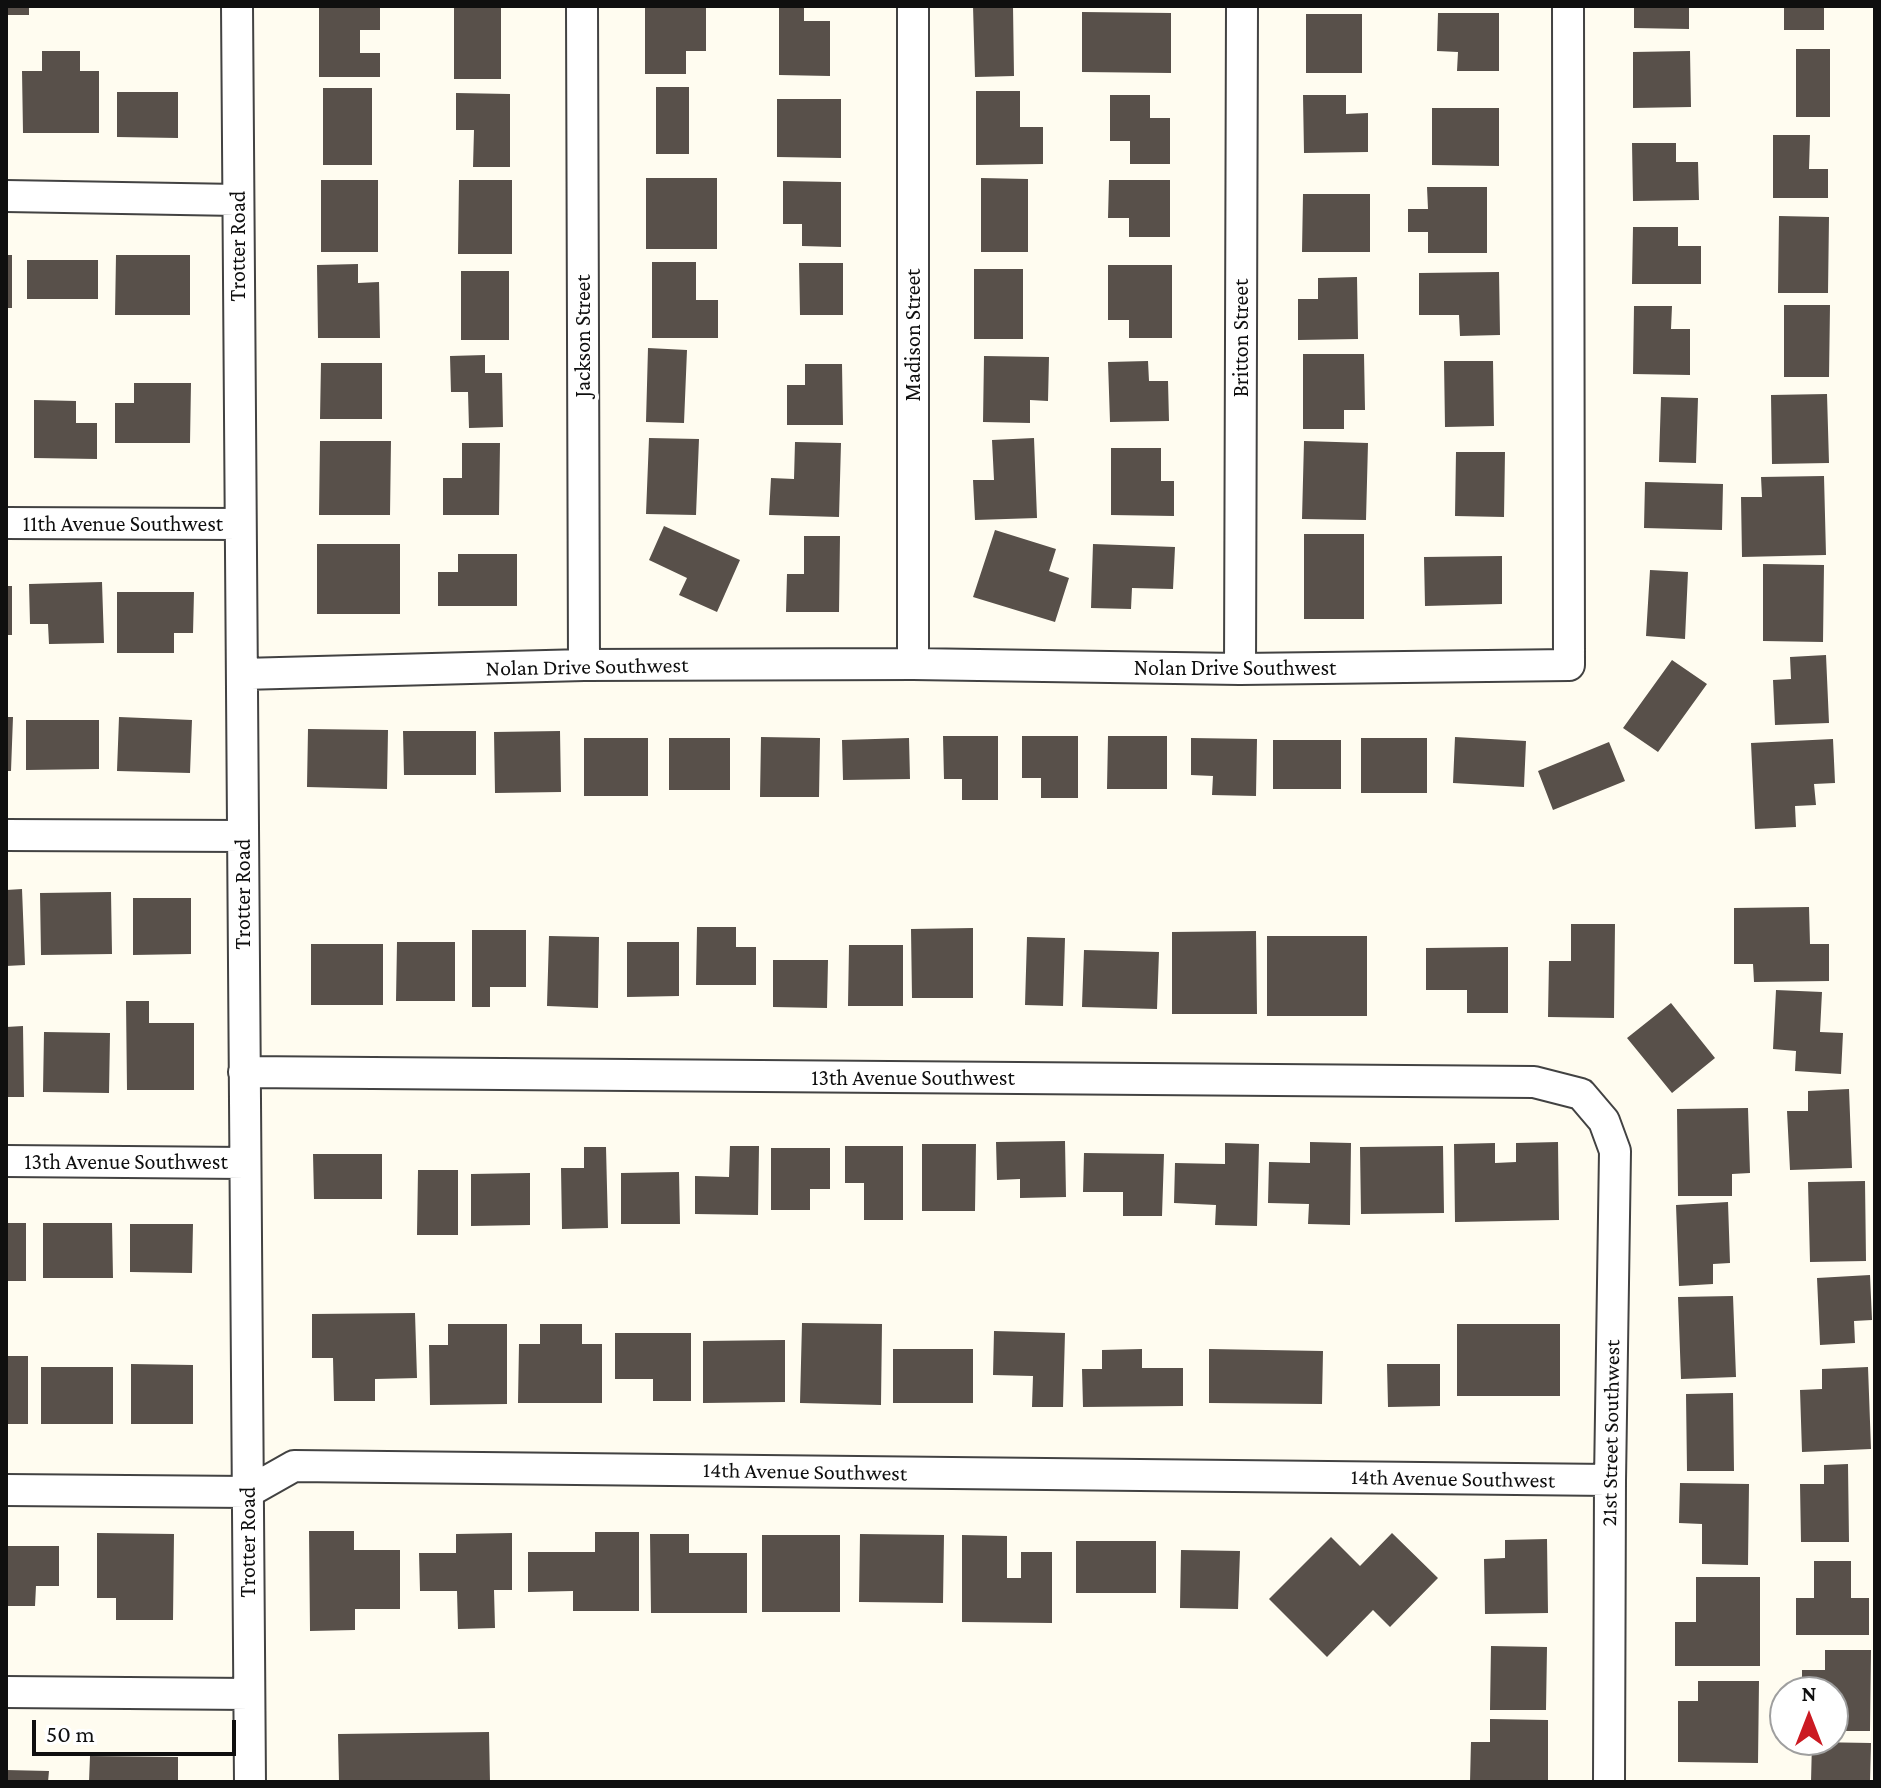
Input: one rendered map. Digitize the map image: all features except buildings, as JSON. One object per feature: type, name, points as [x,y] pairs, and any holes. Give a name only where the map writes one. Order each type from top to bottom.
[{"type":"street","name":"Trotter Road","points":[[237,6],[250,1782]]},
{"type":"street","name":"Jackson Street","points":[[582,6],[584,665]]},
{"type":"street","name":"Madison Street","points":[[913,6],[913,664]]},
{"type":"street","name":"Britton Street","points":[[1240,669],[1242,6]]},
{"type":"street","name":"Nolan Drive Southwest","points":[[242,674],[584,665],[913,664],[1240,669],[1569,665],[1568,6]]},
{"type":"street","points":[[6,196],[238,200]]},
{"type":"street","name":"11th Avenue Southwest","points":[[6,523],[240,524]]},
{"type":"street","points":[[6,835],[243,836]]},
{"type":"street","name":"13th Avenue Southwest","points":[[244,1072],[1534,1082],[1581,1094]]},
{"type":"street","name":"21st Street Southwest","points":[[1581,1094],[1604,1121],[1615,1151],[1609,1782]]},
{"type":"street","name":"13th Avenue Southwest","points":[[6,1161],[245,1163]]},
{"type":"street","name":"14th Avenue Southwest","points":[[6,1490],[248,1492],[294,1466],[1610,1480]]},
{"type":"street","points":[[6,1692],[249,1694]]}]
